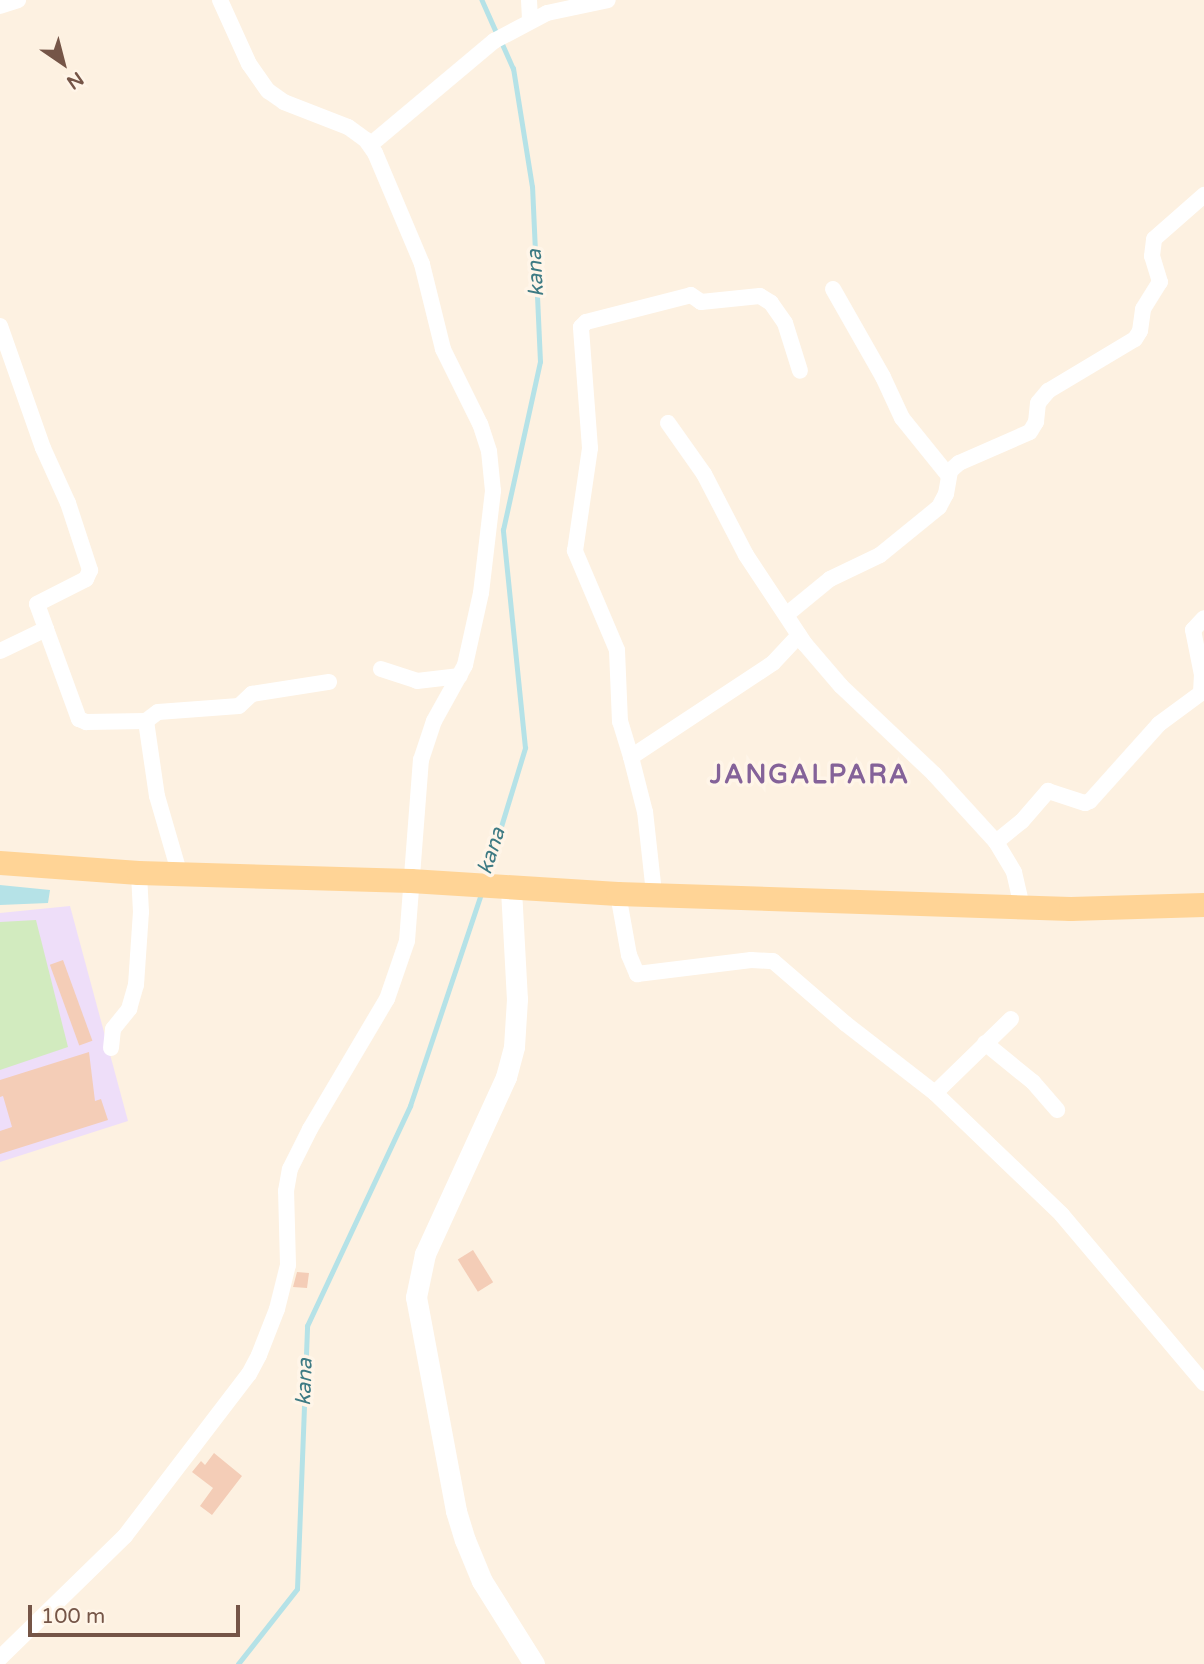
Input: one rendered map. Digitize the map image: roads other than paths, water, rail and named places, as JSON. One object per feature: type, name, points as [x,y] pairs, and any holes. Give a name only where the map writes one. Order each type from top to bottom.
[{"type":"main road","points":[[0,863],[139,873],[411,881],[503,889],[618,894],[654,893],[1022,907],[1204,905]]},
{"type":"street","points":[[0,6],[18,0]]},
{"type":"street","points":[[0,1658],[125,1536],[254,1366],[267,1336],[285,1279],[286,1191],[290,1170],[310,1129],[391,991],[411,926],[411,881],[421,761],[434,721],[460,676],[470,651],[481,593],[492,504],[490,458],[480,424],[443,349],[422,264],[370,145],[348,127],[285,102],[268,91],[249,64],[220,0]]},
{"type":"street","points":[[525,24],[529,0]]},
{"type":"street","points":[[370,145],[405,112],[494,41],[547,13],[608,0]]},
{"type":"street","points":[[786,615],[830,579],[880,555],[939,507],[946,494],[948,475],[966,458],[1030,432],[1044,395],[1137,336],[1143,309],[1160,282],[1152,256],[1154,239],[1204,195]]},
{"type":"street","points":[[832,289],[883,377],[902,418],[948,475]]},
{"type":"street","points":[[654,893],[645,812],[620,722],[617,650],[575,551],[590,448],[581,327],[586,322],[691,295],[701,302],[760,296],[771,303],[785,323],[800,371]]},
{"type":"street","points":[[0,326],[43,448],[68,503],[91,574],[37,604],[79,719],[91,722],[146,721],[158,712],[239,706],[252,694],[329,682]]},
{"type":"street","points":[[668,423],[704,474],[746,555],[799,635],[841,686],[934,774],[996,842],[1014,872],[1022,907]]},
{"type":"street","points":[[996,842],[1022,821],[1048,791],[1085,803],[1090,801],[1159,724],[1201,693],[1202,675],[1193,630],[1204,618]]},
{"type":"street","points":[[0,651],[46,629]]},
{"type":"street","points":[[631,757],[772,663],[799,635]]},
{"type":"street","points":[[381,669],[418,681],[460,676]]},
{"type":"street","points":[[146,721],[157,796],[180,875]]},
{"type":"street","points":[[111,1048],[113,1029],[129,1009],[136,985],[141,912],[139,873]]},
{"type":"street","points":[[503,889],[517,999],[514,1047],[506,1077],[425,1254],[416,1297],[456,1511],[465,1540],[482,1581],[534,1664]]},
{"type":"street","points":[[618,894],[629,955],[637,974],[751,960],[773,961],[846,1024],[935,1093],[1062,1215],[1204,1383]]},
{"type":"street","points":[[935,1093],[1011,1019]]},
{"type":"street","points":[[985,1043],[1033,1082],[1056,1110]]},
{"type":"water","points":[[0,885],[50,890],[48,903],[0,905]]},
{"type":"waterway","name":"kana","points":[[482,0],[497,34]]},
{"type":"waterway","name":"kana","points":[[485,879],[525,748],[503,530],[540,362],[532,187],[513,69],[501,42]]},
{"type":"waterway","name":"kana","points":[[238,1664],[297,1589],[307,1326],[410,1106],[481,894]]},
{"type":"district","name":"JANGALPARA","points":[[810,775]]}]
